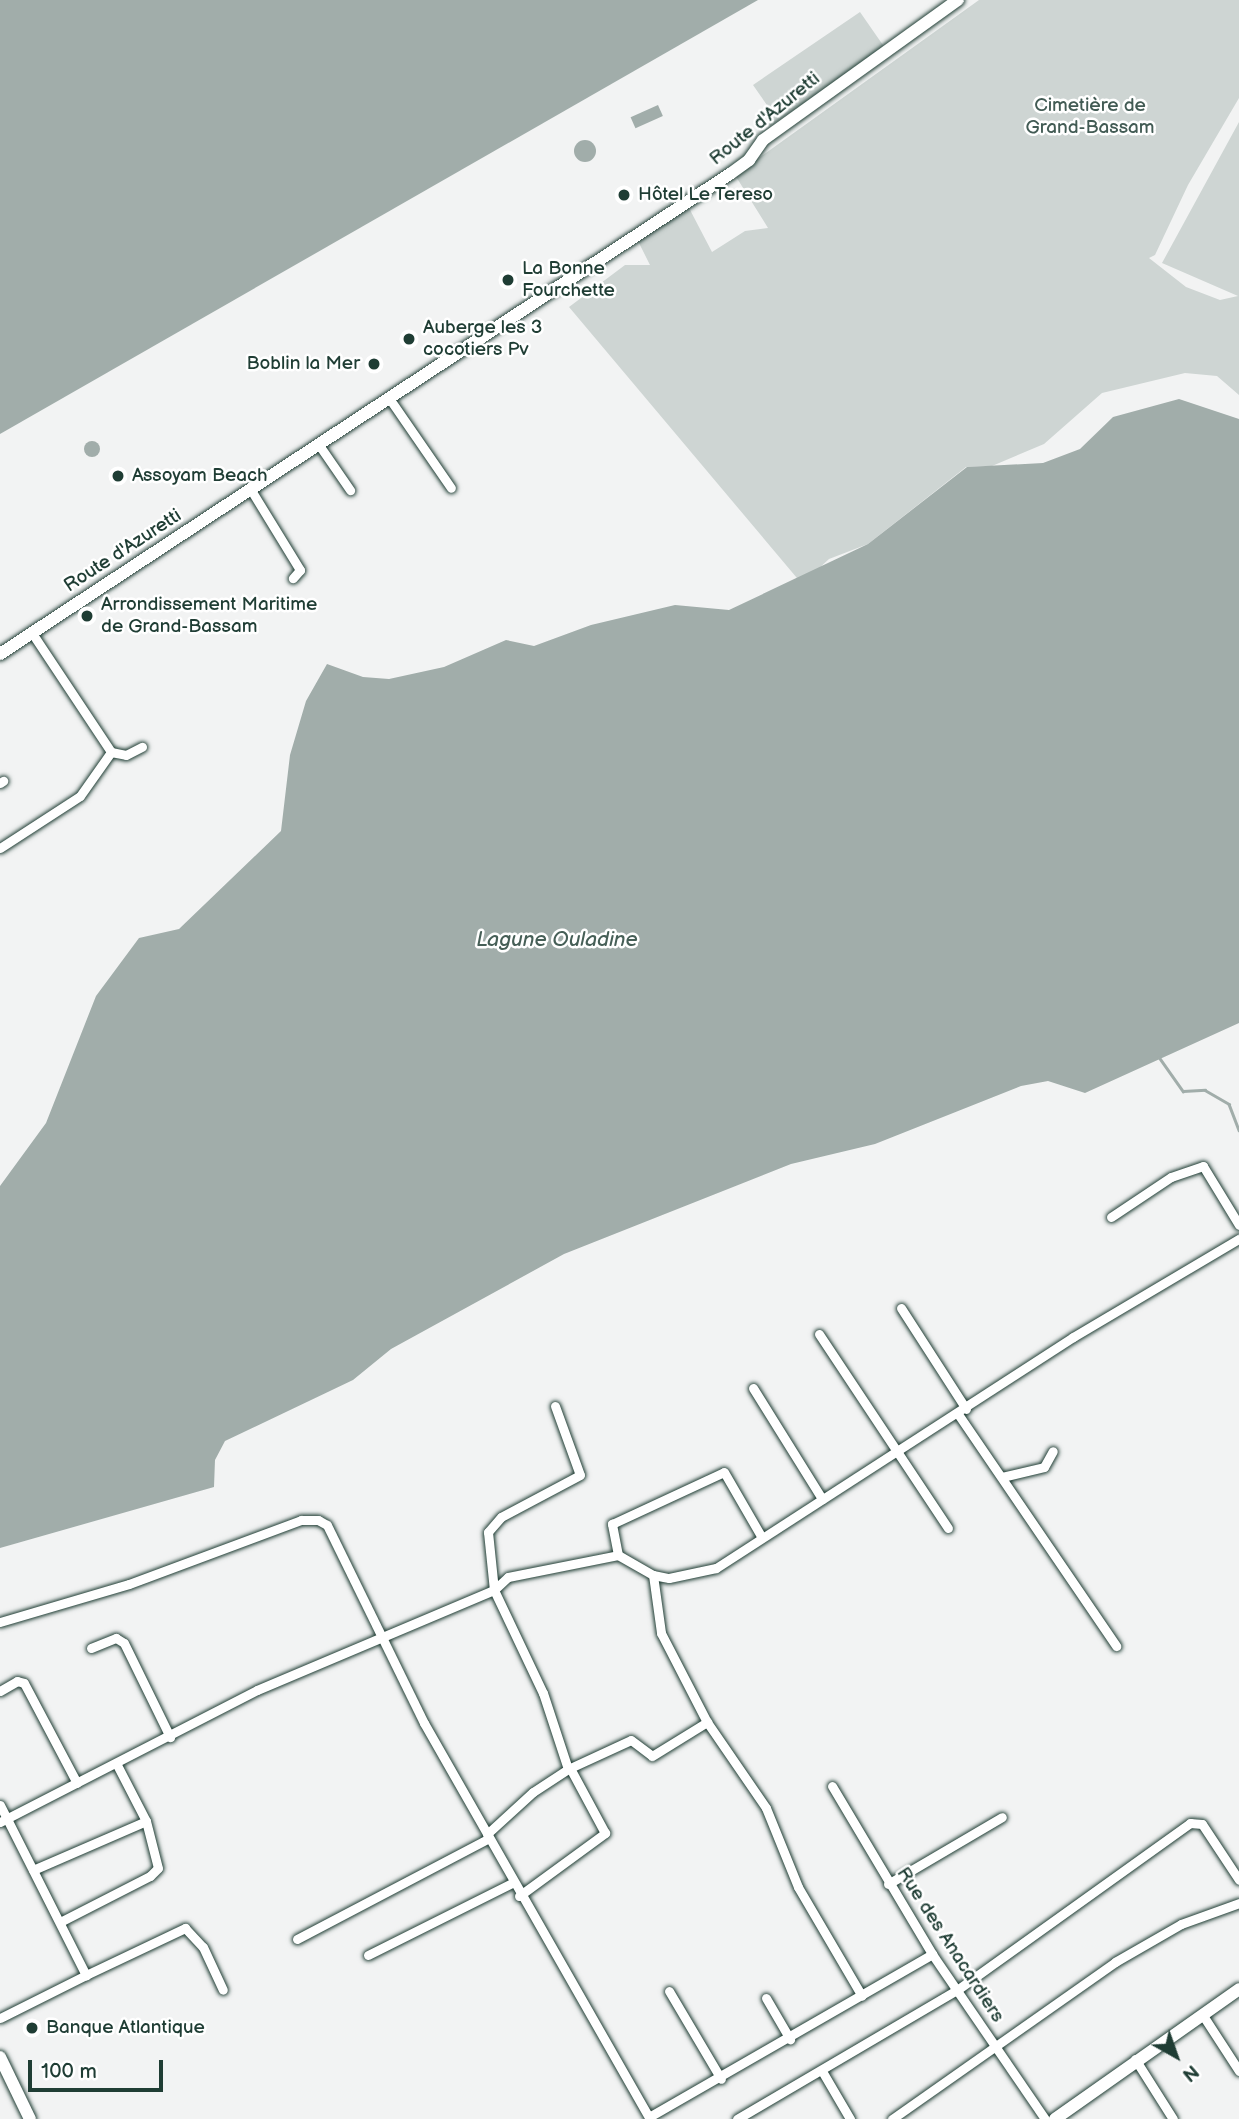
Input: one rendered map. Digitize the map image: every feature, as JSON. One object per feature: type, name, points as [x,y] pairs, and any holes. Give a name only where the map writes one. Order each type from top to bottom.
[{"type":"street","name":"Route d'Azuretti","points":[[0,654],[730,174],[748,160],[763,140],[958,0]]},
{"type":"street","points":[[389,398],[451,488]]},
{"type":"street","points":[[319,445],[350,490]]},
{"type":"street","points":[[251,490],[300,570],[293,579]]},
{"type":"street","points":[[32,633],[111,752],[126,755],[142,747]]},
{"type":"street","points":[[0,848],[80,796],[111,752]]},
{"type":"street","points":[[1111,1217],[1171,1177],[1203,1166],[1239,1225]]},
{"type":"street","points":[[4,1820],[170,1738],[257,1690],[378,1636],[494,1590],[508,1577],[523,1572],[561,1569],[618,1555],[653,1575],[686,1577],[710,1570],[962,1412],[1073,1337],[1239,1239]]},
{"type":"street","points":[[901,1308],[1002,1477],[1116,1646]]},
{"type":"street","points":[[819,1334],[948,1528]]},
{"type":"street","points":[[754,1388],[822,1499]]},
{"type":"street","points":[[519,1896],[605,1833],[569,1769],[543,1693],[494,1590],[488,1532],[492,1524],[580,1475],[555,1406]]},
{"type":"street","points":[[1002,1477],[1044,1467],[1053,1451]]},
{"type":"street","points":[[618,1555],[612,1524],[724,1472],[761,1536]]},
{"type":"street","points":[[0,1622],[142,1580],[289,1524],[318,1520],[339,1546],[378,1636],[519,1896],[650,2118],[932,1954]]},
{"type":"street","points":[[653,1575],[661,1633],[707,1722],[766,1808],[797,1886],[862,1996]]},
{"type":"street","points":[[91,1648],[116,1638],[124,1643],[170,1738]]},
{"type":"street","points":[[0,1690],[17,1681],[24,1683],[77,1783]]},
{"type":"street","points":[[297,1939],[488,1836],[533,1792],[569,1769],[631,1740],[652,1756],[707,1722]]},
{"type":"street","points":[[60,1922],[156,1871],[146,1821],[116,1763]]},
{"type":"street","name":"Rue des Anacardiers","points":[[832,1786],[932,1954],[1045,2119]]},
{"type":"street","points":[[0,1805],[4,1820],[33,1870],[86,1975]]},
{"type":"street","points":[[888,1884],[1002,1817]]},
{"type":"street","points":[[33,1870],[146,1821]]},
{"type":"street","points":[[737,2119],[957,1990],[1190,1823],[1202,1824],[1239,1880]]},
{"type":"street","points":[[368,1955],[512,1883]]},
{"type":"street","points":[[892,2119],[1126,1955],[1181,1924],[1239,1903]]},
{"type":"street","points":[[0,2018],[185,1928],[204,1947],[223,1990]]},
{"type":"street","points":[[1055,2119],[1135,2059],[1239,1989]]},
{"type":"street","points":[[670,1991],[721,2078]]},
{"type":"street","points":[[766,1998],[790,2039]]},
{"type":"street","points":[[1202,2014],[1239,2071]]},
{"type":"street","points":[[0,2057],[30,2119]]},
{"type":"street","points":[[1135,2059],[1173,2119]]},
{"type":"street","points":[[822,2071],[850,2119]]},
{"type":"green space","name":"Cimetière de Grand-Bassam","points":[[979,0],[1239,0],[1239,98],[1188,185],[1155,255],[1149,258],[1186,287],[1220,300],[1238,296],[1162,263],[1239,122],[1239,395],[1217,376],[1185,373],[1102,393],[1044,444],[992,466],[966,467],[868,544],[829,559],[802,584],[569,307],[625,265],[650,265],[638,241],[688,206],[712,252],[745,231],[768,228],[735,175]]},
{"type":"green space","points":[[860,12],[885,48],[770,126],[761,113],[769,108],[753,85]]},
{"type":"water","points":[[0,0],[758,0],[0,434]]},
{"type":"water","points":[[658,105],[663,116],[635,128],[631,117]]},
{"type":"water","points":[[585,140],[593,143],[596,151],[593,159],[585,162],[577,159],[574,151],[577,143]]},
{"type":"water","name":"Lagune Ouladine","points":[[1179,399],[1239,419],[1239,1023],[1085,1093],[1048,1081],[1021,1086],[875,1144],[791,1164],[564,1254],[391,1349],[353,1380],[225,1441],[215,1460],[214,1487],[0,1548],[0,1186],[46,1123],[96,996],[139,938],[179,929],[281,831],[290,755],[306,701],[327,664],[363,677],[389,679],[444,667],[506,640],[534,646],[591,625],[675,605],[729,610],[868,544],[967,467],[1043,463],[1080,449],[1113,417]]},
{"type":"water","points":[[89,441],[95,441],[100,449],[98,455],[89,457],[84,452],[84,446]]},
{"type":"waterway","points":[[1159,1057],[1183,1091],[1205,1090],[1229,1104],[1239,1130]]},
{"type":"place","name":"Hôtel Le Tereso","points":[[624,195]]},
{"type":"place","name":"La Bonne Fourchette","points":[[508,280]]},
{"type":"place","name":"Auberge les 3 cocotiers Pv","points":[[409,339]]},
{"type":"place","name":"Boblin la Mer","points":[[374,364]]},
{"type":"place","name":"Assoyam Beach","points":[[118,476]]},
{"type":"place","name":"Arrondissement Maritime de Grand-Bassam","points":[[87,616]]},
{"type":"place","name":"Banque Atlantique","points":[[32,2028]]}]
